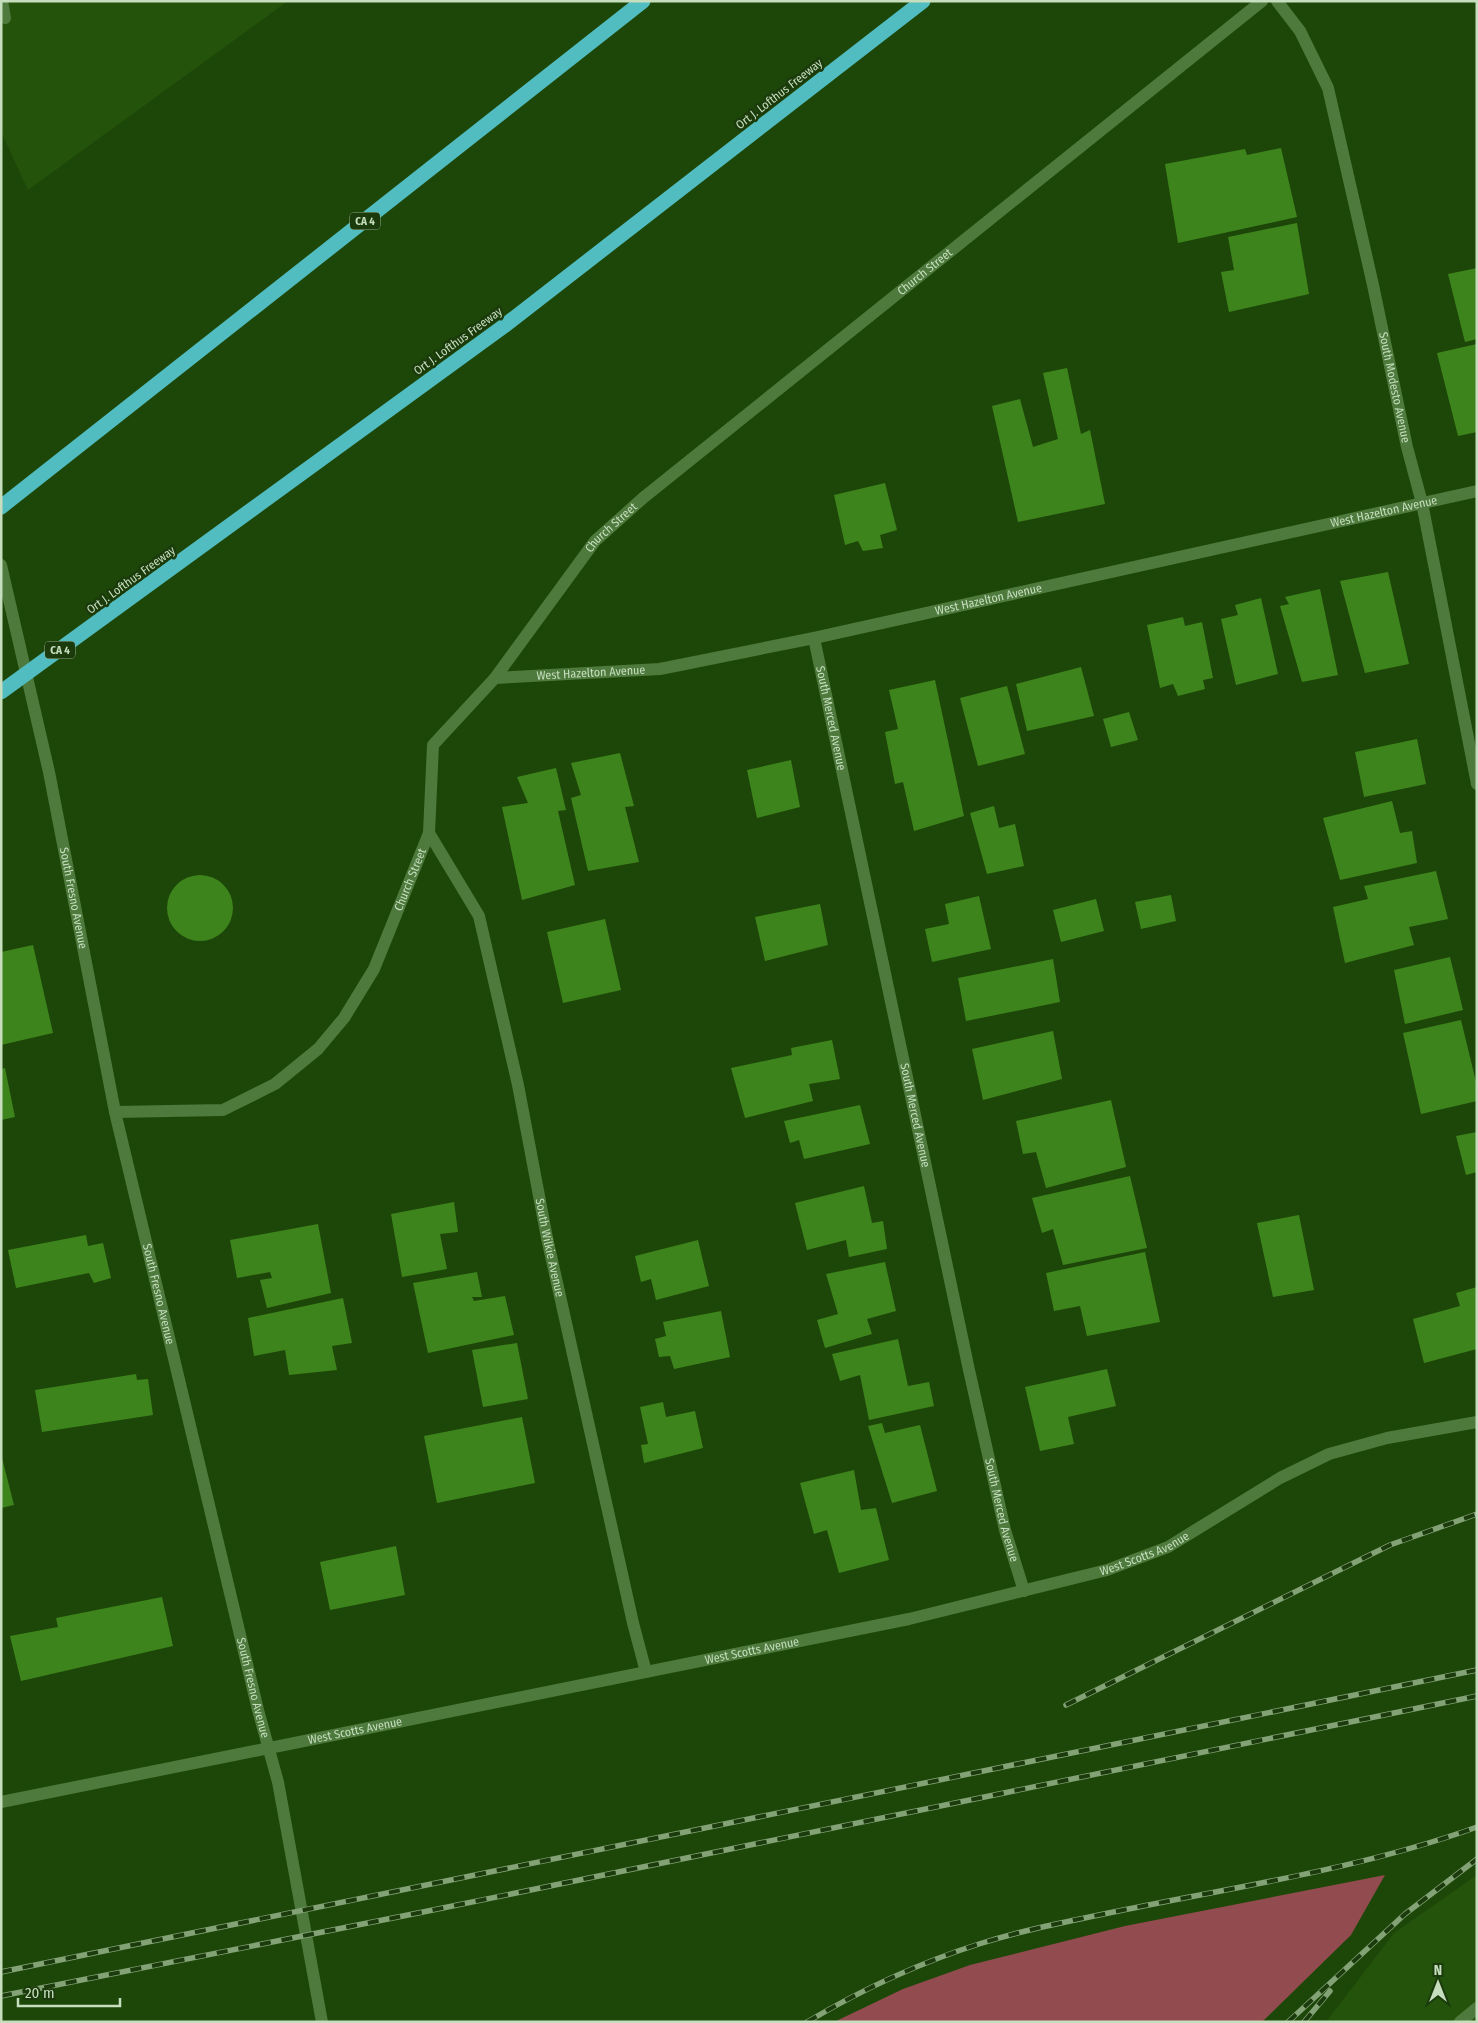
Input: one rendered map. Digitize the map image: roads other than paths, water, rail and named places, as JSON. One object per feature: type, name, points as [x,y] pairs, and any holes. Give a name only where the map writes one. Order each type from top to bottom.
[{"type":"highway","name":"CA 4","points":[[1,507],[643,1]]},
{"type":"highway","name":"Ort J. Lofthus Freeway","points":[[1,692],[504,326],[923,1]]},
{"type":"street","points":[[2,1],[5,18]]},
{"type":"street","name":"Church Street","points":[[115,1112],[223,1110],[275,1084],[318,1048],[344,1018],[374,968],[429,834],[433,745],[495,678],[595,541],[643,498],[1262,1]]},
{"type":"street","name":"South Modesto Avenue","points":[[1278,1],[1300,31],[1328,88],[1373,285],[1407,447],[1422,503],[1463,723],[1477,784]]},
{"type":"street","name":"West Hazelton Avenue","points":[[495,678],[660,669],[814,638],[1477,491]]},
{"type":"street","name":"South Fresno Avenue","points":[[1,565],[49,772],[115,1112],[278,1782],[322,2022]]},
{"type":"street","name":"South Merced Avenue","points":[[814,638],[1004,1530],[1024,1590]]},
{"type":"street","name":"South Wilkie Avenue","points":[[429,834],[479,916],[518,1085],[546,1238],[633,1623],[646,1672]]},
{"type":"street","name":"West Scotts Avenue","points":[[1,1802],[909,1619],[1107,1570],[1168,1547],[1280,1478],[1329,1454],[1387,1438],[1477,1422]]},
{"type":"street","points":[[1460,2022],[1477,2008]]},
{"type":"railway","points":[[1066,1705],[1390,1545],[1477,1514]]},
{"type":"railway","points":[[1,1972],[1477,1670]]},
{"type":"railway","points":[[1,1996],[428,1911],[1477,1696]]},
{"type":"railway","points":[[807,2022],[891,1978],[957,1951],[997,1939],[1069,1921],[1346,1865],[1390,1854],[1477,1827]]},
{"type":"railway","points":[[1288,2022],[1405,1914],[1477,1859]]},
{"type":"railway","points":[[1304,2022],[1330,1991]]}]
